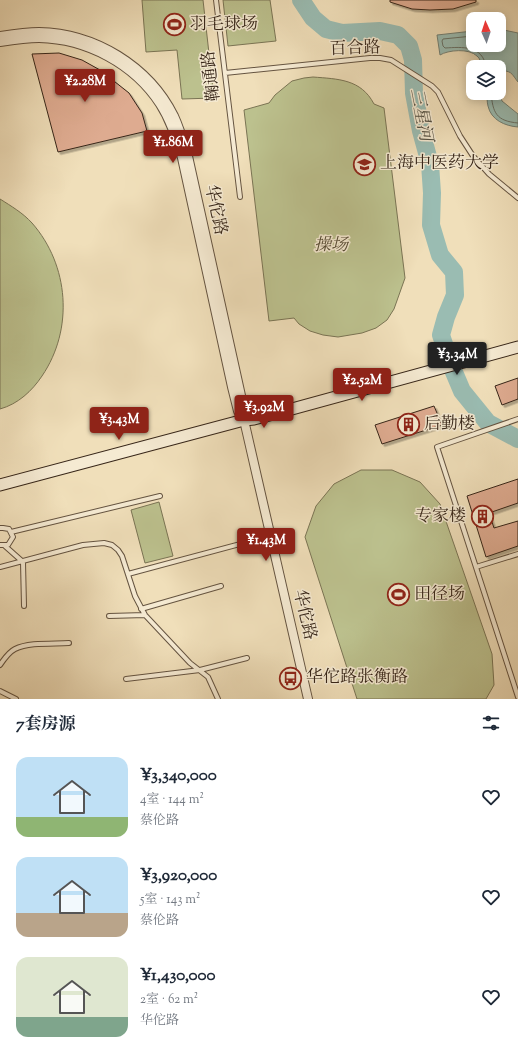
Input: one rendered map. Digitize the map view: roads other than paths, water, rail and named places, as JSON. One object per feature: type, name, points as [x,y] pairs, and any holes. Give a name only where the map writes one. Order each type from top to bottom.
[{"type":"street","name":"华佗路","points":[[0,36],[19,33],[46,32],[77,37],[117,54],[137,68],[152,83],[166,101],[179,127],[188,156],[244,409],[244,420],[308,699]]},
{"type":"street","name":"华佗路","points":[[0,42],[20,39],[45,38],[76,43],[114,60],[134,73],[160,104],[169,120],[182,158],[232,387],[238,411],[244,420]]},
{"type":"street","points":[[0,485],[244,420],[268,416],[468,358],[518,341]]},
{"type":"street","points":[[468,358],[518,347]]},
{"type":"lane","name":"鞠通路","points":[[216,0],[240,196]]},
{"type":"lane","name":"百合路","points":[[225,73],[370,58],[391,60],[424,81],[438,92],[460,136],[473,156],[489,174],[518,198]]},
{"type":"lane","points":[[517,419],[437,447],[518,697]]},
{"type":"lane","points":[[11,532],[160,496]]},
{"type":"lane","points":[[0,528],[6,528],[12,534],[12,540],[5,546]]},
{"type":"lane","points":[[128,574],[270,536]]},
{"type":"lane","points":[[0,567],[83,545],[104,543],[112,545],[122,556],[135,596],[144,615],[190,663],[208,678],[218,699]]},
{"type":"lane","points":[[0,545],[5,546],[22,562],[24,606]]},
{"type":"lane","points":[[476,567],[518,554]]},
{"type":"lane","points":[[141,609],[221,586]]},
{"type":"lane","points":[[109,616],[144,615]]},
{"type":"lane","points":[[0,665],[14,649],[27,646],[69,643]]},
{"type":"lane","points":[[126,679],[200,670],[247,658]]},
{"type":"lane","points":[[0,691],[16,699]]},
{"type":"water","points":[[506,30],[518,33],[518,82],[512,74],[506,71],[506,60],[480,60],[473,53],[469,52],[506,52]]},
{"type":"water","points":[[466,32],[466,51],[453,51],[440,55],[437,35]]},
{"type":"water","points":[[502,100],[518,114],[518,127],[504,124],[495,119],[490,111],[487,101]]},
{"type":"waterway","name":"三星河","points":[[301,0],[313,18],[326,29],[342,33],[380,31],[398,35],[409,46],[413,60],[414,93],[421,131],[430,164],[432,193],[431,225],[440,255],[454,272],[455,295],[446,317],[441,335],[462,391],[488,423],[518,439]]},
{"type":"place","name":"羽毛球场","points":[[175,25]]},
{"type":"place","name":"上海中医药大学","points":[[364,164]]},
{"type":"place","name":"后勤楼","points":[[408,425]]},
{"type":"place","name":"专家楼","points":[[482,517]]},
{"type":"place","name":"田径场","points":[[398,595]]},
{"type":"place","name":"华佗路张衡路","points":[[290,678]]},
{"type":"park label","name":"操场","points":[[331,246]]}]
